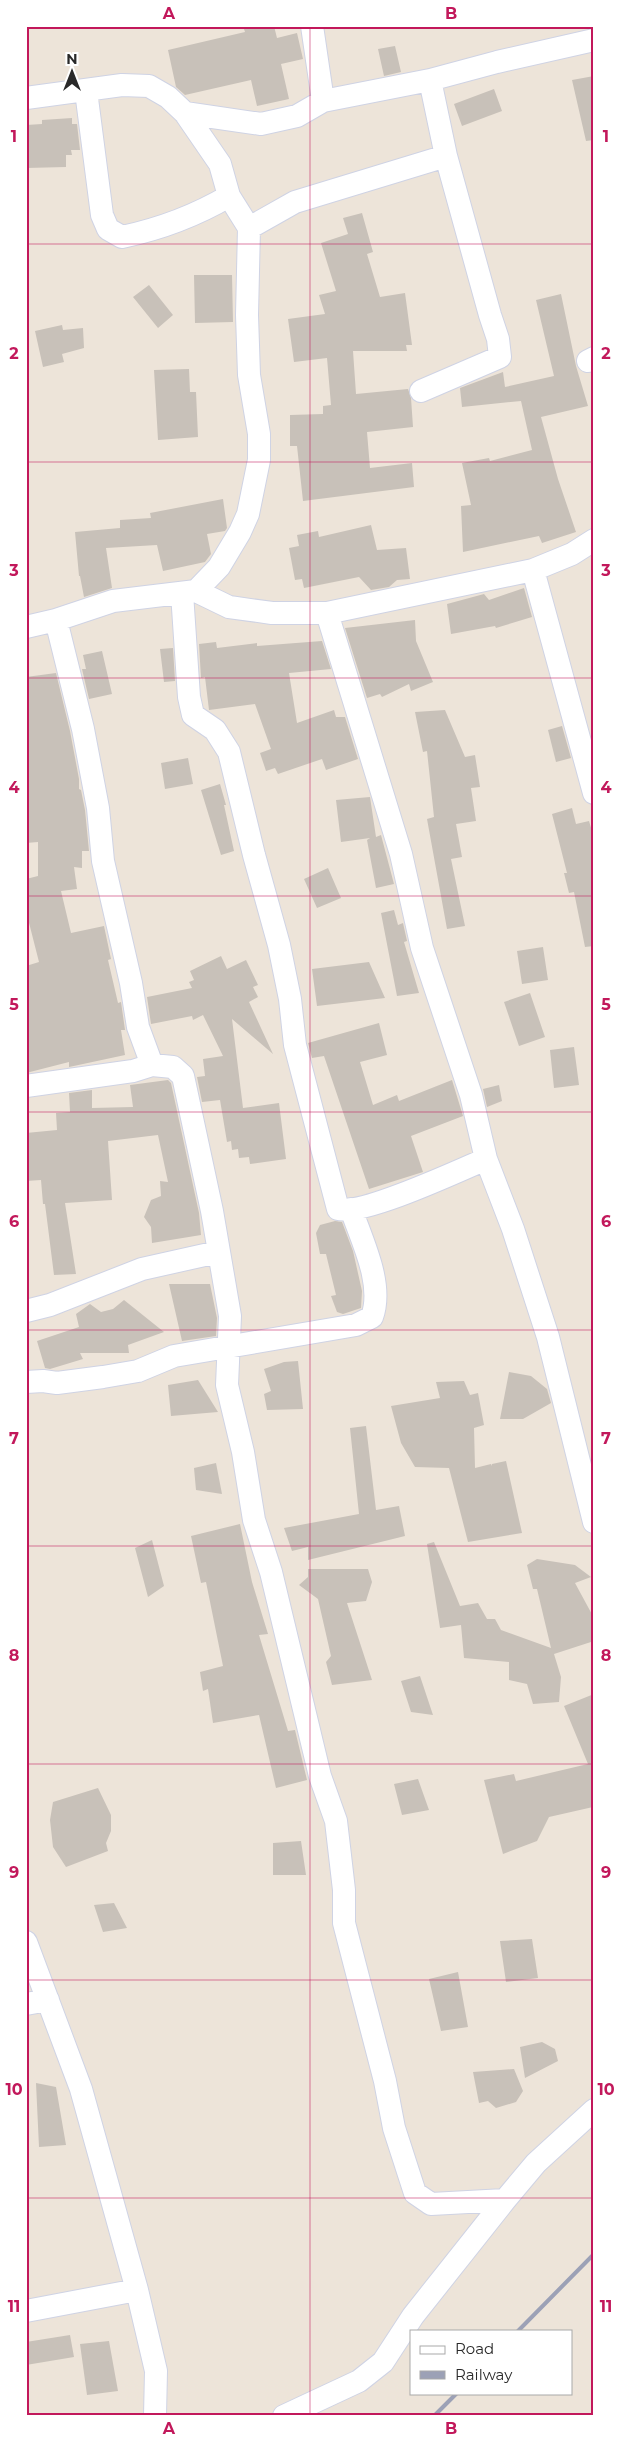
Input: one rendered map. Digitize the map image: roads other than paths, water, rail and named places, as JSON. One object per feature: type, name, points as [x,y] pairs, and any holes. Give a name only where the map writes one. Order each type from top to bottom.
[{"type":"street","points":[[312,26],[323,101]]},
{"type":"street","points":[[185,113],[261,124],[297,116],[323,101],[430,80],[497,62],[594,40]]},
{"type":"street","points":[[421,391],[500,357],[498,339],[480,282],[460,199],[446,156],[430,80]]},
{"type":"street","points":[[26,98],[122,85],[149,86],[168,97],[185,113],[220,164],[229,196],[249,228],[247,315],[250,375],[259,434],[259,460],[248,514],[240,532],[219,567],[189,592]]},
{"type":"street","points":[[86,91],[102,215],[108,229],[122,237],[152,231],[203,211],[229,196]]},
{"type":"street","points":[[249,228],[295,202],[347,184],[446,156]]},
{"type":"street","points":[[26,627],[56,620],[113,601],[189,592],[229,607],[272,613],[326,613],[533,570],[572,554],[594,540]]},
{"type":"street","points":[[533,570],[594,793]]},
{"type":"street","points":[[189,592],[189,697],[193,714],[215,730],[229,752],[254,855],[280,945],[290,999],[295,1045],[327,1174],[338,1209],[366,1206],[486,1160]]},
{"type":"street","points":[[326,613],[401,854],[422,948],[471,1095],[486,1160],[513,1229],[548,1337],[594,1522]]},
{"type":"street","points":[[56,620],[83,729],[98,808],[103,861],[131,983],[138,1028],[152,1065]]},
{"type":"street","points":[[26,1086],[133,1071],[152,1065],[173,1067],[183,1076],[212,1211],[230,1316],[227,1385],[243,1452],[254,1520],[271,1572],[320,1776],[336,1821],[344,1890],[344,1923],[385,2081],[394,2128],[415,2193],[431,2204],[504,2200]]},
{"type":"street","points":[[26,1382],[43,1381],[57,1383],[103,1377],[138,1371],[174,1356],[356,1326],[372,1317],[377,1304],[376,1287],[351,1209]]},
{"type":"street","points":[[26,1311],[50,1305],[142,1269],[218,1252]]},
{"type":"street","points":[[26,1942],[37,2002],[65,2041],[81,2089],[137,2290],[156,2371],[155,2416]]},
{"type":"street","points":[[284,2416],[359,2381],[384,2362],[413,2316],[504,2200],[536,2163],[594,2110]]},
{"type":"street","points":[[26,2311],[137,2290]]},
{"type":"railway","points":[[519,2330],[594,2254]]},
{"type":"railway","points":[[434,2416],[456,2394]]}]
